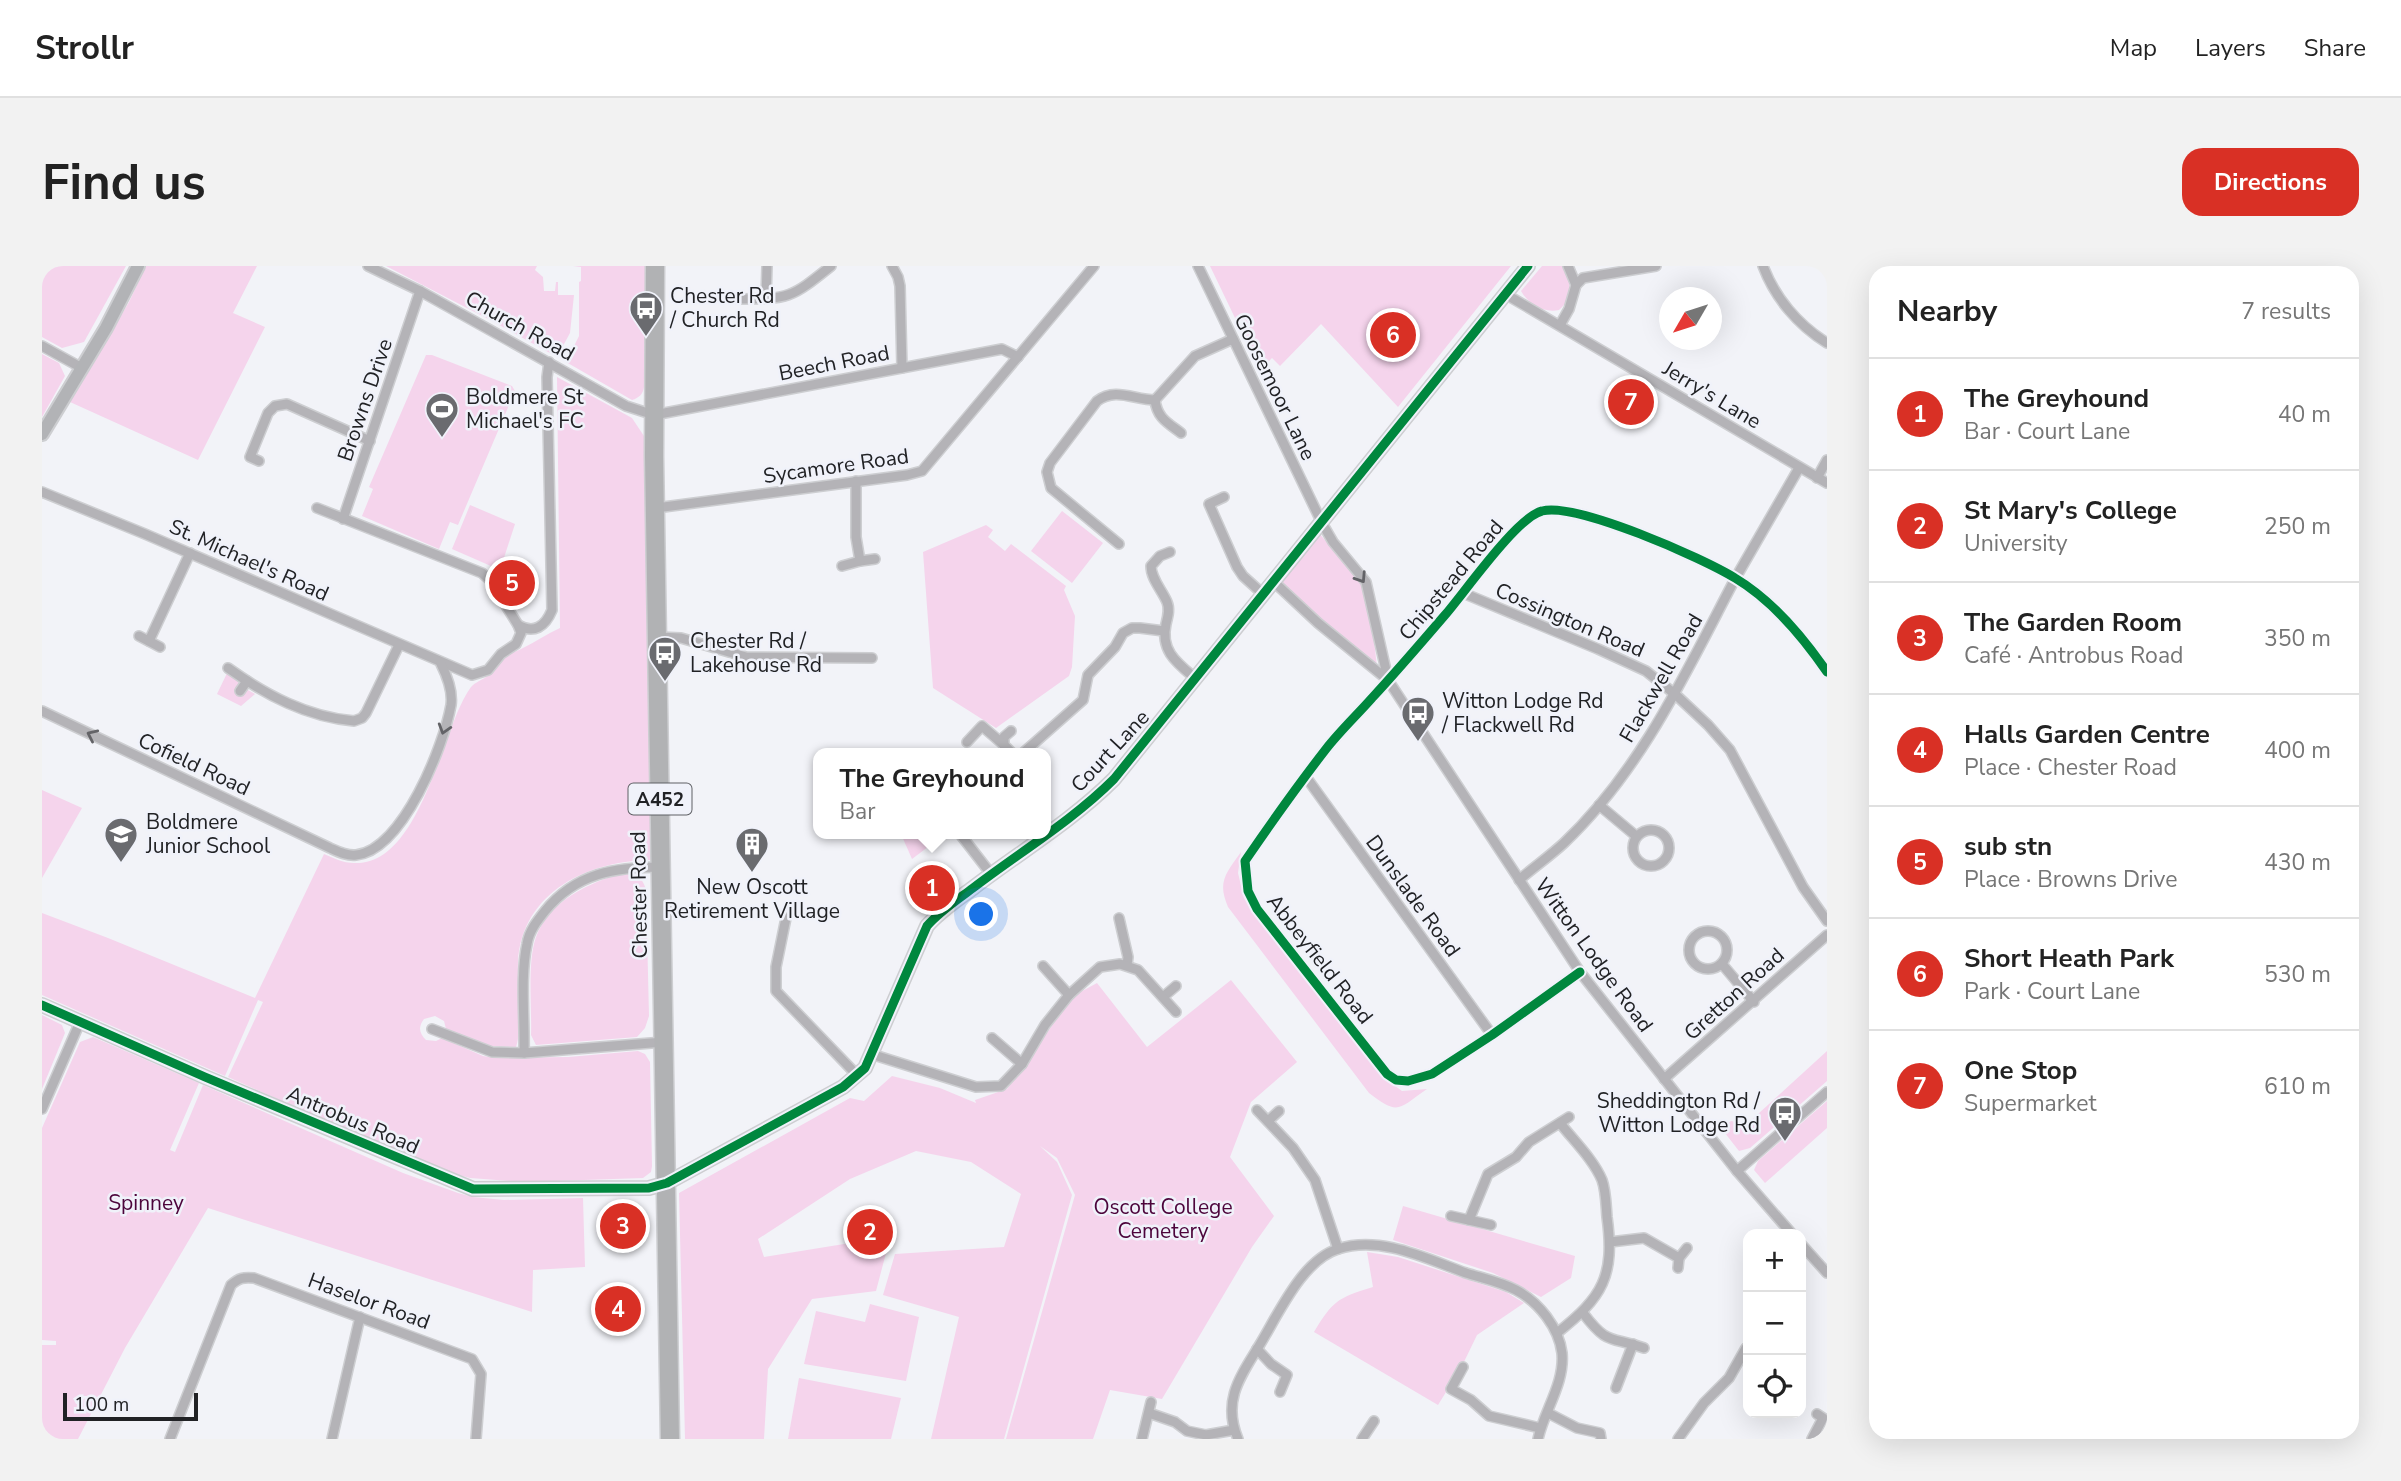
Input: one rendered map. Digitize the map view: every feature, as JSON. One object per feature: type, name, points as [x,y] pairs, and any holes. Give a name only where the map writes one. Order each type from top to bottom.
[{"type":"highway","name":"Chester Road","points":[[655,266],[654,415],[670,1439]]},
{"type":"street","points":[[42,434],[125,295],[138,266]]},
{"type":"street","name":"Church Road","points":[[368,266],[421,291],[626,406],[654,415]]},
{"type":"street","points":[[766,299],[767,266]]},
{"type":"street","points":[[738,299],[787,297],[798,292],[831,266]]},
{"type":"street","points":[[892,266],[900,286],[902,368]]},
{"type":"street","name":"Sycamore Road","points":[[656,508],[922,471],[1094,266]]},
{"type":"street","name":"Goosemoor Lane","points":[[1198,266],[1322,523]]},
{"type":"street","name":"Court Lane","points":[[1051,830],[1097,796],[1132,758],[1423,393],[1499,301],[1507,295],[1528,266]]},
{"type":"street","points":[[1568,266],[1576,285]]},
{"type":"street","points":[[1559,325],[1569,309],[1576,285],[1583,278],[1656,266]]},
{"type":"street","points":[[1763,266],[1770,286],[1780,301],[1811,333],[1827,343]]},
{"type":"street","name":"Browns Drive","points":[[343,519],[421,291]]},
{"type":"street","name":"Jerry's Lane","points":[[1507,295],[1827,483]]},
{"type":"street","points":[[1119,544],[1057,495],[1048,481],[1047,472],[1056,453],[1097,401],[1104,396],[1111,393],[1155,400],[1195,356],[1233,339]]},
{"type":"street","points":[[42,346],[82,368]]},
{"type":"street","name":"Beech Road","points":[[654,415],[1002,349],[1018,357]]},
{"type":"street","points":[[317,508],[482,573],[490,580],[517,625],[535,631],[544,624],[552,610],[548,362]]},
{"type":"street","points":[[1155,400],[1158,413],[1181,433]]},
{"type":"street","points":[[239,453],[255,459],[268,413],[275,406],[287,404],[370,441]]},
{"type":"street","points":[[1817,478],[1827,460]]},
{"type":"street","name":"Flackwell Road","points":[[1519,880],[1564,843],[1599,805],[1639,752],[1676,695],[1736,578],[1799,468]]},
{"type":"street","points":[[856,481],[856,537],[860,562]]},
{"type":"street","name":"St. Michael's Road","points":[[42,492],[472,675],[482,673],[519,641],[521,634],[517,625]]},
{"type":"street","points":[[1224,497],[1209,504],[1237,567],[1264,595]]},
{"type":"street","name":"Chipstead Road","points":[[1388,680],[1527,519],[1540,511],[1555,509],[1597,518],[1666,545],[1736,578],[1771,606],[1807,642],[1827,672]]},
{"type":"street","name":"Witton Lodge Road","points":[[1322,523],[1333,542],[1366,582],[1388,680]]},
{"type":"street","points":[[1170,552],[1160,556],[1151,566],[1151,572],[1168,603],[1169,611],[1164,631],[1167,652],[1196,679]]},
{"type":"street","points":[[149,641],[190,553]]},
{"type":"street","points":[[842,566],[875,559]]},
{"type":"street","name":"Witton Lodge Road","points":[[1274,582],[1318,623],[1388,680],[1580,972],[1737,1171],[1788,1229]]},
{"type":"street","name":"Cossington Road","points":[[1463,593],[1646,671],[1676,695],[1730,750],[1803,887],[1827,922]]},
{"type":"street","points":[[1029,748],[1083,700],[1088,675],[1115,647],[1123,633],[1132,628],[1164,631]]},
{"type":"street","points":[[139,636],[160,647]]},
{"type":"street","points":[[658,637],[681,638],[746,657],[872,658]]},
{"type":"street","points":[[228,668],[274,698],[302,709],[354,721],[366,713],[399,645]]},
{"type":"street","name":"Cofield Road","points":[[42,711],[330,848],[347,855],[365,853],[377,846],[403,822],[436,754],[451,704],[449,680],[441,664]]},
{"type":"street","name":"Abbeyfield Road","points":[[1388,680],[1327,747],[1245,861],[1248,891],[1257,909],[1387,1074],[1396,1080],[1408,1081],[1432,1074],[1580,972]]},
{"type":"street","points":[[240,691],[247,681]]},
{"type":"street","points":[[967,742],[982,726],[1008,748]]},
{"type":"street","points":[[1004,744],[1004,737],[1011,731]]},
{"type":"street","name":"Dunslade Road","points":[[1306,777],[1492,1035]]},
{"type":"street","points":[[1599,805],[1636,836]]},
{"type":"street","points":[[1647,830],[1661,832],[1670,847],[1667,857],[1658,865],[1648,866],[1642,863],[1633,850],[1636,836],[1647,830]]},
{"type":"street","points":[[964,839],[991,874]]},
{"type":"street","name":"Court Lane","points":[[667,1183],[855,1078],[865,1068],[925,929],[943,911],[1039,839]]},
{"type":"street","points":[[524,1053],[525,962],[527,942],[534,924],[554,900],[569,887],[588,877],[620,868],[662,867]]},
{"type":"street","points":[[786,918],[776,967],[776,991],[854,1072],[855,1078]]},
{"type":"street","points":[[1119,918],[1129,936],[1127,965]]},
{"type":"street","points":[[1710,931],[1723,939],[1727,949],[1722,964],[1708,968],[1694,964],[1689,949],[1695,936],[1710,931]]},
{"type":"street","name":"Gretton Road","points":[[1664,1079],[1827,935]]},
{"type":"street","points":[[1722,964],[1754,1002]]},
{"type":"street","points":[[871,1054],[976,1087],[1001,1086],[1022,1064],[1045,1025],[1069,995],[1100,967],[1127,965],[1138,970],[1176,1012]]},
{"type":"street","points":[[1043,966],[1069,995]]},
{"type":"street","points":[[1163,997],[1176,986]]},
{"type":"street","name":"Antrobus Road","points":[[42,1005],[473,1189],[649,1188],[667,1183]]},
{"type":"street","points":[[42,1109],[80,1022]]},
{"type":"street","points":[[432,1029],[492,1052],[524,1053],[664,1042]]},
{"type":"street","points":[[992,1038],[1022,1064]]},
{"type":"street","points":[[1737,1171],[1827,1092]]},
{"type":"street","points":[[1257,1110],[1303,1161],[1315,1180],[1338,1249]]},
{"type":"street","points":[[1268,1121],[1279,1111]]},
{"type":"street","points":[[1469,1220],[1488,1174],[1516,1157],[1530,1142],[1569,1117]]},
{"type":"street","points":[[1557,1333],[1593,1302],[1607,1275],[1611,1242],[1603,1182],[1595,1166],[1560,1123]]},
{"type":"street","points":[[1451,1216],[1491,1225]]},
{"type":"street","points":[[1611,1242],[1644,1238],[1679,1263],[1687,1248]]},
{"type":"street","points":[[1149,1413],[1167,1418],[1187,1430],[1206,1435],[1236,1434],[1232,1394],[1301,1279],[1315,1261],[1338,1249],[1371,1244],[1408,1251],[1517,1291],[1543,1312],[1557,1333],[1562,1354],[1558,1381],[1538,1439]]},
{"type":"street","points":[[1806,1250],[1827,1273]]},
{"type":"street","name":"Haselor Road","points":[[170,1439],[231,1285],[239,1278],[254,1278],[471,1359],[481,1374],[476,1439]]},
{"type":"street","points":[[1583,1313],[1597,1332],[1612,1341],[1644,1348]]},
{"type":"street","points":[[332,1439],[360,1317]]},
{"type":"street","points":[[1616,1388],[1633,1344]]},
{"type":"street","points":[[1257,1349],[1271,1364],[1291,1376],[1280,1392]]},
{"type":"street","points":[[1678,1439],[1704,1403],[1728,1378],[1743,1349]]},
{"type":"street","points":[[1463,1367],[1450,1393],[1471,1400],[1489,1416],[1541,1428]]},
{"type":"street","points":[[1142,1439],[1151,1402]]},
{"type":"street","points":[[1548,1413],[1577,1428],[1603,1434]]},
{"type":"street","points":[[1812,1439],[1823,1418]]},
{"type":"street","points":[[1362,1439],[1374,1421]]},
{"type":"green space","points":[[42,266],[126,266],[84,342],[62,348],[42,337]]},
{"type":"green space","points":[[146,266],[257,266],[233,313],[265,327],[198,460],[70,402],[129,302]]},
{"type":"green space","points":[[386,266],[537,266],[535,270],[543,277],[544,291],[555,291],[558,282],[558,295],[574,295],[570,333],[557,357]]},
{"type":"green space","points":[[573,266],[647,266],[644,387],[639,397],[632,400],[566,362],[579,336],[581,267]]},
{"type":"green space","points":[[1210,266],[1511,266],[1398,407],[1321,324],[1280,366],[1272,358],[1260,370]]},
{"type":"green space","points":[[1542,266],[1563,266],[1566,272],[1569,295],[1559,310],[1537,307],[1521,291]]},
{"type":"green space","points":[[42,354],[59,363],[65,376],[42,417]]},
{"type":"green space","name":"Boldmere St Michael's FC","points":[[426,355],[512,386],[515,391],[458,525],[450,522],[439,549],[362,516],[373,489],[369,487]]},
{"type":"green space","points":[[557,377],[632,418],[644,436],[653,860],[629,861],[584,874],[563,884],[532,916],[522,937],[518,962],[519,1017],[516,1047],[489,1046],[446,1029],[444,1021],[435,1016],[424,1019],[420,1030],[426,1040],[436,1041],[442,1038],[483,1056],[497,1058],[568,1057],[638,1051],[645,1054],[650,1062],[652,1166],[651,1172],[643,1178],[525,1182],[470,1178],[448,1172],[377,1143],[228,1077],[263,1002],[258,1000],[225,1076],[42,995],[42,913],[255,998],[324,854],[354,863],[377,858],[396,843],[426,793],[459,709],[471,688],[489,675],[506,655],[560,628]]},
{"type":"green space","points":[[470,505],[515,524],[500,570],[452,549]]},
{"type":"green space","points":[[1062,511],[1103,543],[1072,583],[1031,551]]},
{"type":"green space","points":[[986,525],[993,530],[988,537],[1005,551],[1011,544],[1066,586],[1064,590],[1075,616],[1069,676],[996,728],[933,688],[923,552]]},
{"type":"green space","points":[[1319,533],[1361,583],[1372,625],[1377,666],[1276,582]]},
{"type":"green space","points":[[230,667],[232,675],[239,683],[235,693],[240,696],[248,690],[255,694],[241,706],[217,694]]},
{"type":"green space","points":[[42,790],[82,808],[42,878]]},
{"type":"green space","points":[[903,839],[938,839],[912,859]]},
{"type":"green space","points":[[1241,852],[1238,873],[1244,898],[1383,1077],[1402,1091],[1427,1089],[1398,1107],[1387,1105],[1369,1093],[1228,907],[1223,884]]},
{"type":"green space","points":[[625,873],[639,877],[646,890],[649,1016],[645,1028],[637,1037],[536,1045],[531,1035],[531,972],[533,947],[542,924],[573,894],[599,881]]},
{"type":"green space","name":"Oscott College Cemetery","points":[[1231,980],[1297,1062],[1251,1102],[1230,1157],[1274,1216],[1252,1247],[1162,1399],[1110,1390],[1093,1439],[1006,1439],[1075,1195],[1057,1158],[1040,1146],[1057,1162],[1072,1195],[1004,1439],[931,1439],[959,1317],[883,1295],[895,1254],[1004,1247],[1021,1194],[971,1162],[916,1151],[850,1179],[758,1239],[764,1257],[844,1244],[886,1253],[876,1291],[812,1299],[768,1369],[764,1439],[685,1439],[679,1193],[850,1098],[864,1101],[892,1076],[940,1088],[976,1103],[975,1100],[1007,1089],[1073,996],[1097,983],[1147,1047]]},
{"type":"green space","points":[[42,1015],[62,1025],[65,1033],[42,1089]]},
{"type":"green space","name":"Spinney","points":[[93,1037],[199,1083],[170,1150],[175,1152],[203,1085],[403,1173],[458,1193],[504,1200],[583,1198],[585,1267],[533,1270],[532,1312],[208,1208],[125,1348],[78,1439],[42,1439],[42,1345],[56,1345],[56,1341],[42,1340],[42,1128],[80,1042]]},
{"type":"green space","points":[[1827,1051],[1827,1081],[1750,1148],[1739,1151],[1721,1128],[1731,1121],[1747,1124]]},
{"type":"green space","points":[[1827,1101],[1827,1128],[1765,1183],[1754,1170],[1758,1161]]},
{"type":"green space","points":[[1403,1206],[1575,1256],[1571,1278],[1541,1297],[1493,1273],[1393,1240]]},
{"type":"green space","points":[[1367,1252],[1398,1257],[1506,1292],[1524,1303],[1477,1335],[1438,1405],[1314,1332],[1337,1302],[1373,1287]]},
{"type":"green space","points":[[870,1304],[919,1317],[906,1381],[804,1364],[816,1311],[865,1322]]},
{"type":"green space","points":[[799,1378],[901,1398],[891,1439],[788,1439]]},
{"type":"cycle path","points":[[1051,832],[1114,779],[1528,266]]},
{"type":"cycle path","points":[[1580,972],[1432,1074],[1408,1081],[1396,1080],[1387,1074],[1257,909],[1248,891],[1245,861],[1331,742],[1391,678],[1506,540],[1531,516],[1542,511],[1559,510],[1610,523],[1669,546],[1735,578],[1762,597],[1786,620],[1827,672]]},
{"type":"cycle path","points":[[42,1005],[205,1077],[473,1189],[649,1188],[667,1183],[843,1087],[865,1068],[927,926],[937,915],[1041,839]]},
{"type":"place","name":"Short Heath Park","points":[[1393,335]]},
{"type":"place","name":"Chester Rd / Church Rd","points":[[646,338]]},
{"type":"place","name":"One Stop","points":[[1631,402]]},
{"type":"place","name":"Boldmere St Michael's FC","points":[[442,439]]},
{"type":"place","name":"sub stn","points":[[512,583]]},
{"type":"place","name":"Chester Rd / Lakehouse Rd","points":[[665,683]]},
{"type":"place","name":"Witton Lodge Rd / Flackwell Rd","points":[[1418,743]]},
{"type":"place","name":"Boldmere Junior School","points":[[121,864]]},
{"type":"place","name":"New Oscott Retirement Village","points":[[752,874]]},
{"type":"place","name":"The Greyhound","points":[[932,888]]},
{"type":"place","name":"Sheddington Rd / Witton Lodge Rd","points":[[1785,1143]]},
{"type":"place","name":"The Garden Room","points":[[623,1226]]},
{"type":"place","name":"St Mary's College","points":[[870,1232]]},
{"type":"place","name":"Halls Garden Centre","points":[[618,1309]]}]
